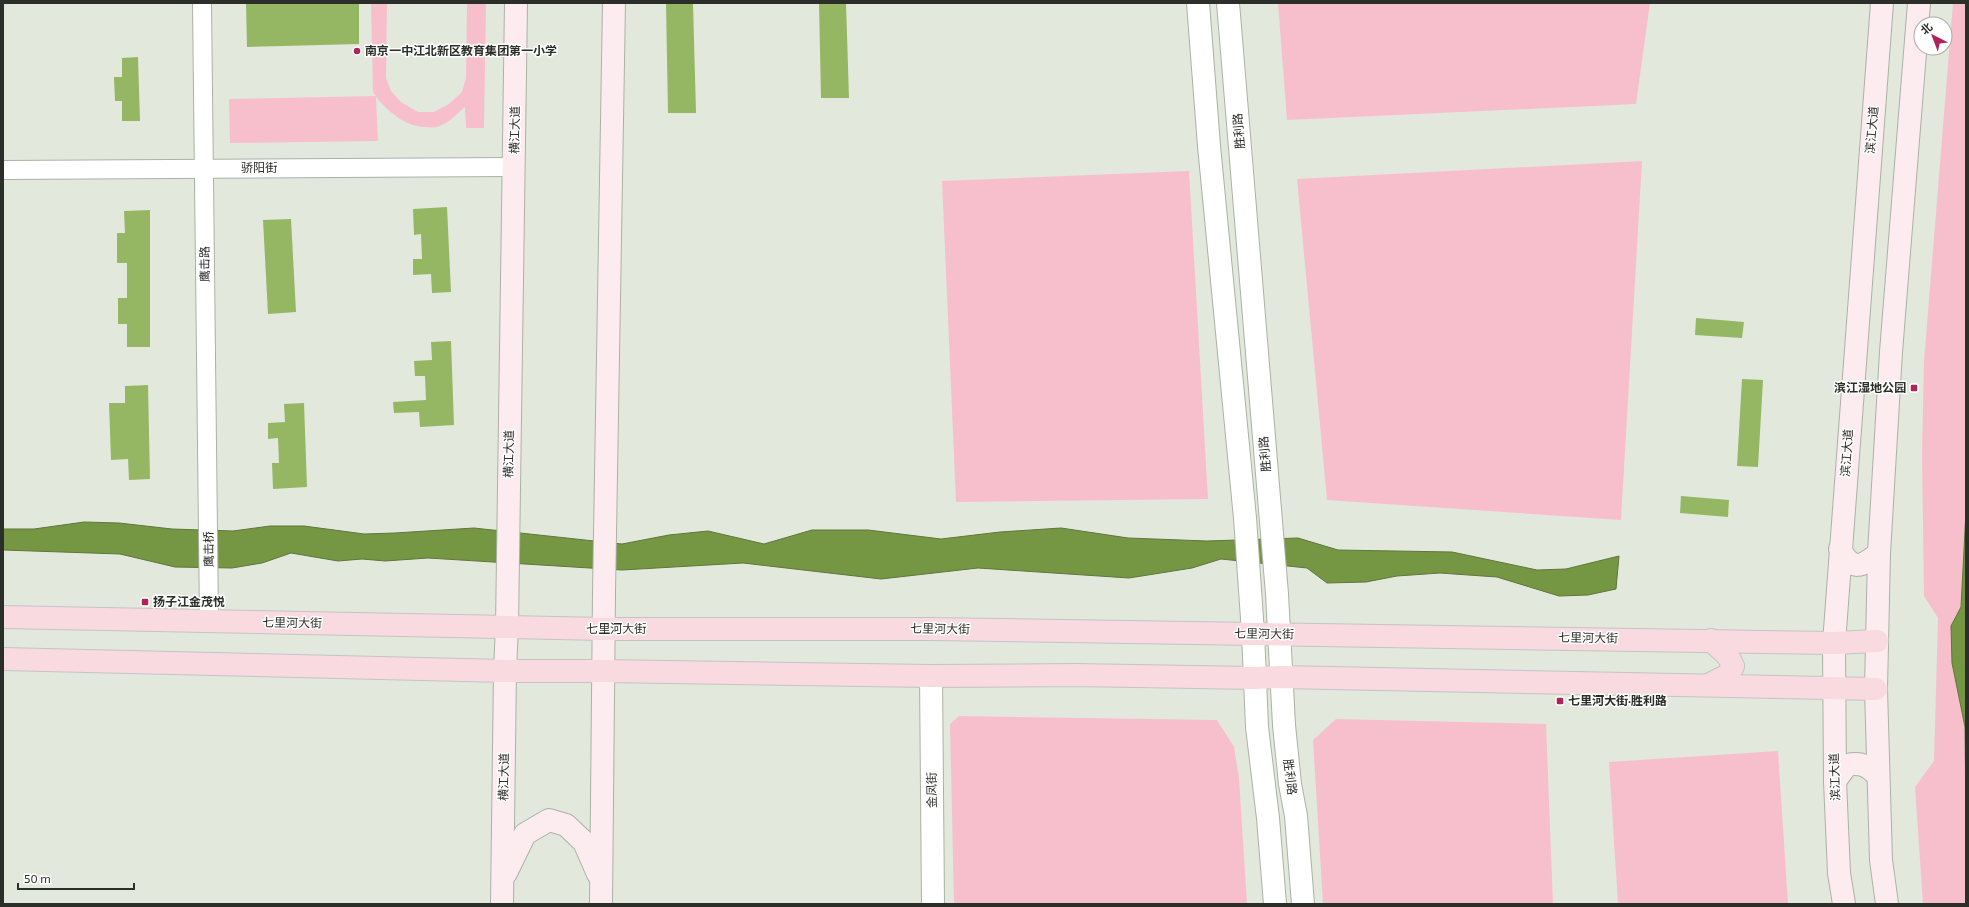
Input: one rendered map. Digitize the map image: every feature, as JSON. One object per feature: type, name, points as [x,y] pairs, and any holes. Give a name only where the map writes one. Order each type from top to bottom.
[{"type":"main road","name":"横江大道","points":[[502,904],[516,3]]},
{"type":"main road","points":[[601,893],[604,592],[614,3]]},
{"type":"main road","name":"滨江大道","points":[[1844,904],[1839,873],[1835,782],[1833,689],[1834,643],[1882,3]]},
{"type":"main road","points":[[1887,904],[1881,860],[1876,689],[1879,552],[1898,266],[1919,3]]},
{"type":"main road","points":[[1840,549],[1846,560],[1856,565],[1866,564],[1879,552]]},
{"type":"main road","name":"七里河大街","points":[[3,616],[604,629],[931,629],[1834,643],[1877,641]]},
{"type":"main road","points":[[1708,685],[1728,675],[1733,666],[1728,656],[1711,640]]},
{"type":"main road","points":[[3,659],[505,671],[931,676],[1076,675],[1254,678],[1282,677],[1876,689]]},
{"type":"main road","points":[[1835,782],[1847,765],[1857,763],[1868,766],[1878,776]]},
{"type":"main road","points":[[503,879],[525,834],[549,820],[566,825],[584,842],[601,893]]},
{"type":"street","name":"鹰击路","points":[[202,3],[208,525]]},
{"type":"street","points":[[1198,3],[1210,154],[1245,518],[1253,634],[1257,727],[1268,818],[1275,904]]},
{"type":"street","name":"胜利路","points":[[1228,3],[1277,594],[1289,777],[1296,816],[1303,904]]},
{"type":"street","name":"骄阳街","points":[[3,170],[514,167]]},
{"type":"street","name":"鹰击桥","points":[[208,525],[209,621]]},
{"type":"street","name":"金凤街","points":[[931,676],[933,904]]},
{"type":"street","points":[[1268,818],[1275,810],[1283,807],[1289,808],[1296,816]]},
{"type":"shaded area","points":[[371,3],[387,3],[386,78],[391,91],[401,102],[418,112],[434,112],[449,104],[462,92],[466,78],[467,3],[486,3],[484,128],[466,128],[465,107],[441,126],[425,127],[410,124],[392,113],[376,97],[378,141],[230,143],[229,99],[376,96],[373,92]]},
{"type":"shaded area","points":[[1278,3],[1650,3],[1636,104],[1287,120]]},
{"type":"shaded area","points":[[1953,3],[1966,3],[1966,904],[1923,904],[1915,787],[1934,761],[1938,618],[1924,596],[1922,454],[1924,361],[1949,56],[1953,56]]},
{"type":"shaded area","points":[[1642,161],[1621,520],[1327,500],[1297,179]]},
{"type":"shaded area","points":[[1189,171],[1208,499],[956,502],[942,181]]},
{"type":"shaded area","points":[[1966,511],[1966,814],[1965,727],[1952,663],[1951,626],[1961,607]]},
{"type":"shaded area","points":[[84,522],[119,523],[172,529],[233,531],[270,526],[304,526],[364,534],[474,528],[622,544],[669,535],[708,531],[764,544],[812,530],[868,530],[941,539],[1000,532],[1061,528],[1128,538],[1207,541],[1298,538],[1338,550],[1452,552],[1537,570],[1566,569],[1619,556],[1616,589],[1588,595],[1559,596],[1497,577],[1440,573],[1397,576],[1366,582],[1327,583],[1307,568],[1221,559],[1192,568],[1129,578],[978,568],[881,579],[743,563],[622,570],[428,558],[385,561],[362,559],[338,561],[291,553],[262,563],[232,568],[175,567],[120,554],[3,550],[3,529],[34,529]]},
{"type":"shaded area","points":[[959,716],[1217,720],[1234,747],[1239,778],[1247,904],[954,904],[950,724]]},
{"type":"shaded area","points":[[1336,719],[1546,724],[1553,904],[1323,904],[1313,740]]},
{"type":"shaded area","points":[[1778,751],[1788,904],[1618,904],[1609,762]]},
{"type":"building","points":[[246,3],[359,3],[359,44],[247,47]]},
{"type":"building","points":[[666,3],[693,3],[696,113],[668,113]]},
{"type":"building","points":[[819,3],[846,3],[849,98],[821,98]]},
{"type":"building","points":[[138,57],[140,121],[122,121],[122,101],[115,101],[114,77],[122,77],[122,58]]},
{"type":"building","points":[[447,207],[451,292],[432,293],[431,274],[413,275],[413,259],[422,259],[421,234],[414,235],[413,209]]},
{"type":"building","points":[[150,210],[150,347],[127,347],[127,324],[118,324],[118,298],[127,298],[127,263],[117,263],[117,233],[125,233],[124,211]]},
{"type":"building","points":[[291,219],[296,312],[268,314],[263,220]]},
{"type":"building","points":[[1696,318],[1744,322],[1742,338],[1695,335]]},
{"type":"building","points":[[451,341],[454,425],[420,427],[419,412],[394,413],[393,402],[426,400],[425,376],[415,376],[414,361],[432,360],[431,342]]},
{"type":"building","points":[[1742,379],[1763,380],[1758,467],[1737,466]]},
{"type":"building","points":[[148,385],[150,479],[129,480],[128,459],[111,460],[109,403],[125,403],[125,386]]},
{"type":"building","points":[[304,403],[307,487],[273,489],[272,463],[279,463],[278,438],[268,439],[268,423],[285,422],[284,404]]},
{"type":"building","points":[[1681,496],[1729,500],[1728,517],[1680,513]]},
{"type":"place","name":"南京一中江北新区教育集团第一小学","points":[[357,51]]},
{"type":"place","name":"滨江湿地公园","points":[[1914,388]]},
{"type":"place","name":"扬子江金茂悦","points":[[145,602]]},
{"type":"place","name":"七里河大街·胜利路","points":[[1560,701]]}]
